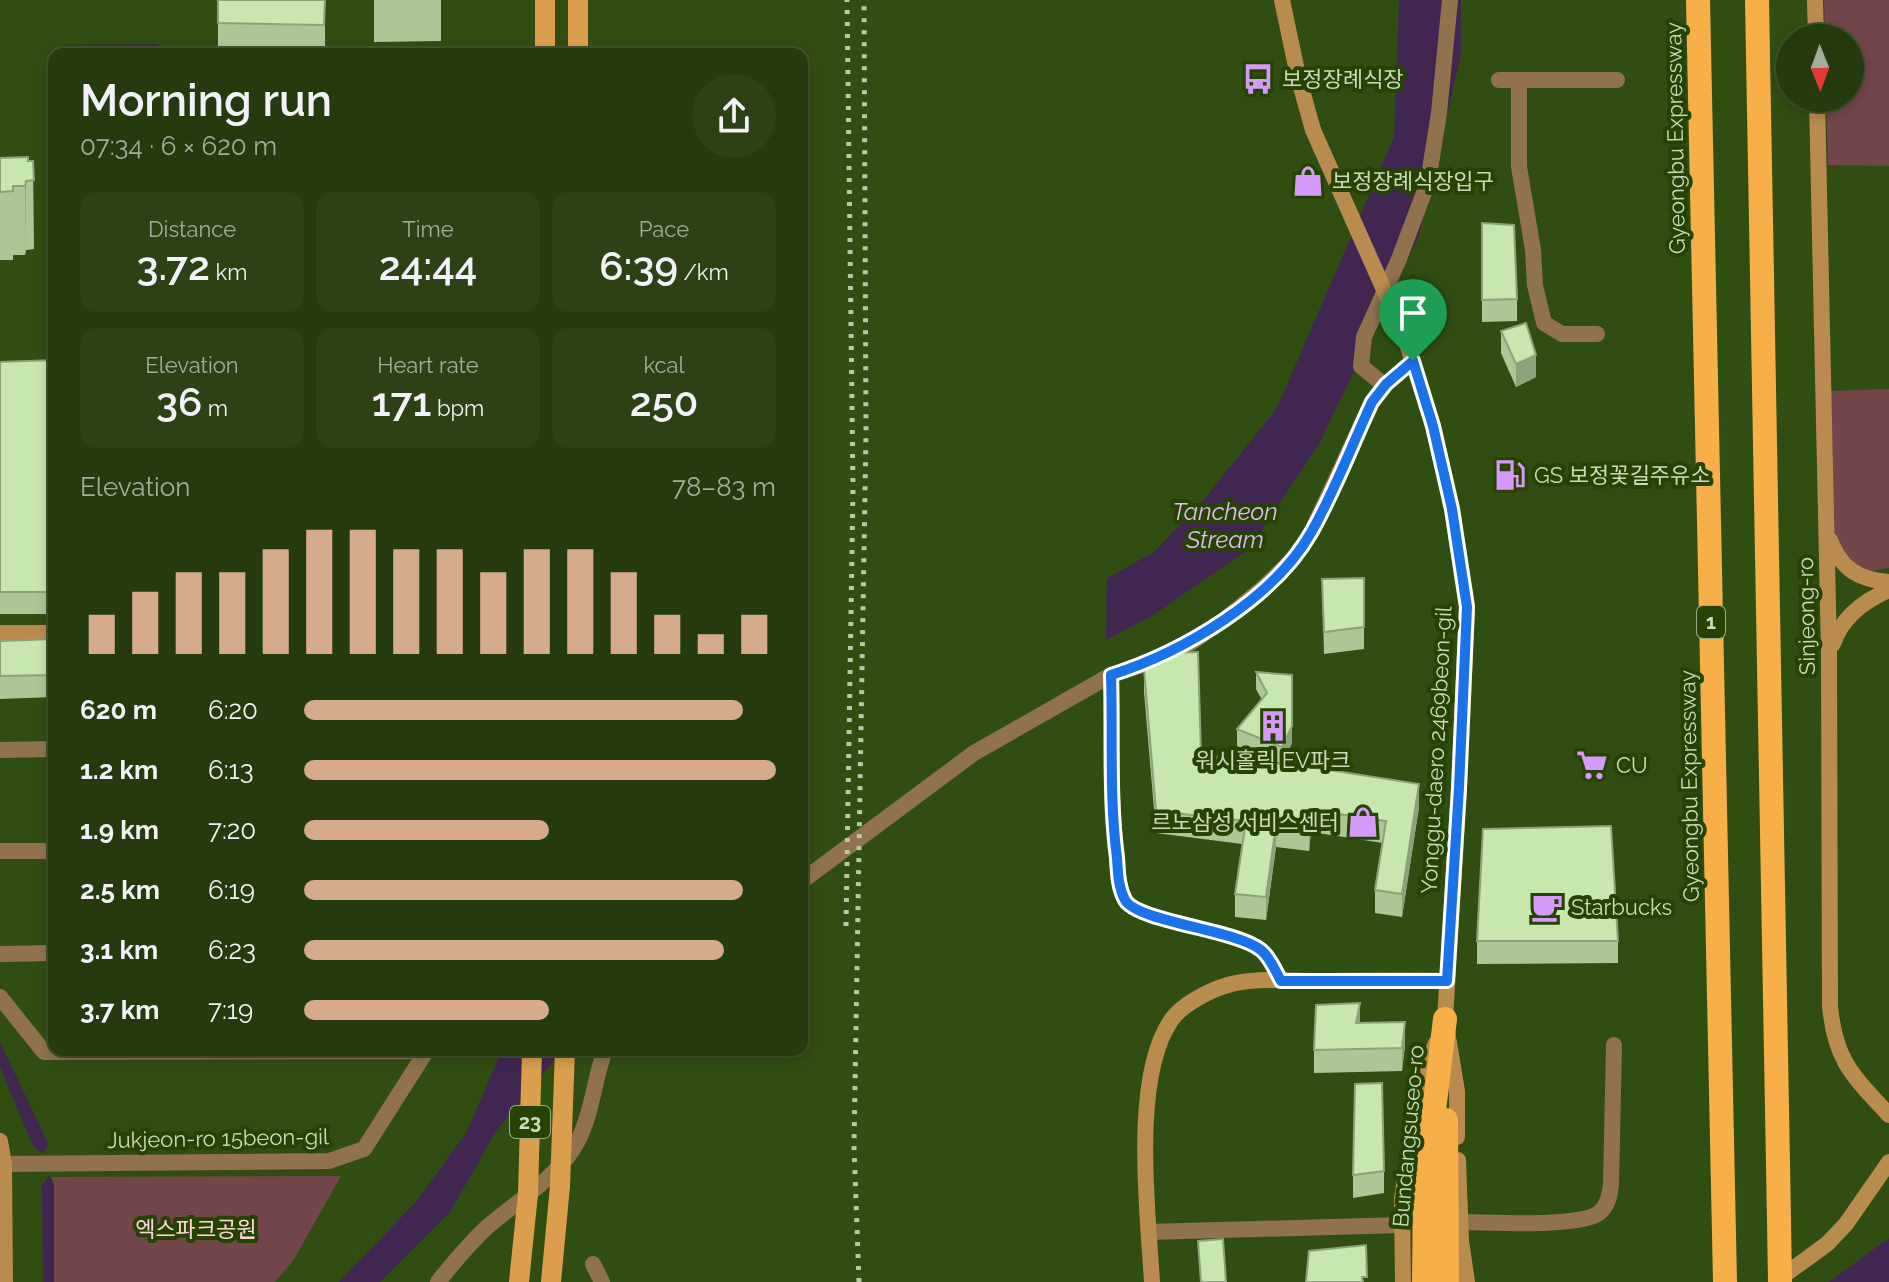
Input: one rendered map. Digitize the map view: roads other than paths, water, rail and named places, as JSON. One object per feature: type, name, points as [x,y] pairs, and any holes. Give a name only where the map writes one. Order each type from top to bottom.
[{"type":"highway","name":"Gyeongbu Expressway","points":[[1698,0],[1725,1282]]},
{"type":"highway","points":[[1757,0],[1780,1282]]},
{"type":"highway","name":"Bundangsuseo-ro","points":[[1424,1282],[1425,1186],[1445,1019]]},
{"type":"highway","name":"Bundangsuseo-ro","points":[[1445,1019],[1447,1282]]},
{"type":"main road","points":[[545,0],[545,48]]},
{"type":"main road","points":[[578,0],[578,48]]},
{"type":"main road","name":"23","points":[[519,1282],[528,1194],[532,1056]]},
{"type":"main road","name":"23","points":[[551,1282],[560,1186],[565,1056]]},
{"type":"street","name":"Yonggu-daero 2469beon-gil","points":[[1282,0],[1313,130],[1405,337],[1433,426],[1452,509],[1467,607],[1445,1019]]},
{"type":"street","points":[[1384,385],[1361,366],[1364,337],[1399,259],[1428,182],[1439,113],[1450,0]]},
{"type":"street","points":[[1815,0],[1816,24]]},
{"type":"street","points":[[1499,80],[1617,80]]},
{"type":"street","points":[[1519,80],[1519,167],[1533,250],[1535,285],[1544,323],[1562,334],[1597,334]]},
{"type":"street","name":"Sinjeong-ro","points":[[1817,112],[1829,653],[1829,979],[1833,1032],[1838,1050],[1853,1076],[1889,1115]]},
{"type":"street","points":[[808,877],[974,753],[1111,675],[1148,663],[1189,644],[1224,620],[1294,558],[1311,533],[1372,402],[1384,385],[1413,361]]},
{"type":"street","points":[[1827,531],[1836,555],[1847,568],[1861,578],[1889,582]]},
{"type":"street","points":[[1829,653],[1839,627],[1866,600],[1889,590]]},
{"type":"street","points":[[0,633],[48,633]]},
{"type":"street","points":[[1111,675],[1114,838],[1120,888],[1127,903],[1134,909],[1240,939],[1263,951],[1281,981]]},
{"type":"street","points":[[0,750],[48,749]]},
{"type":"street","points":[[0,851],[48,851]]},
{"type":"street","points":[[0,954],[48,953]]},
{"type":"street","points":[[1152,1282],[1146,1164],[1148,1095],[1158,1045],[1173,1017],[1196,1000],[1228,984],[1447,981]]},
{"type":"street","name":"Jukjeon-ro 15beon-gil","points":[[0,997],[44,1052],[48,1052]]},
{"type":"street","points":[[1445,1019],[1457,1091],[1460,1222],[1467,1282]]},
{"type":"street","points":[[1403,1282],[1402,1198],[1421,1081],[1445,1019]]},
{"type":"street","points":[[1460,1222],[1572,1221],[1597,1215],[1603,1209],[1611,1184],[1614,1045]]},
{"type":"street","name":"Jukjeon-ro 15beon-gil","points":[[4,1164],[329,1161],[364,1149],[423,1056]]},
{"type":"street","points":[[438,1282],[485,1229],[546,1178],[573,1150],[583,1130],[603,1056]]},
{"type":"street","points":[[0,1141],[4,1164],[5,1282]]},
{"type":"street","points":[[1774,1282],[1827,1244],[1846,1224],[1889,1162]]},
{"type":"street","points":[[1149,1232],[1402,1225]]},
{"type":"street","points":[[593,1264],[602,1282]]},
{"type":"water","name":"Tancheon Stream","points":[[1399,0],[1461,0],[1461,55],[1419,236],[1319,444],[1249,549],[1152,616],[808,796],[996,640],[1154,552],[1206,497],[1277,408],[1394,137]]},
{"type":"water","points":[[158,44],[158,48],[61,48],[61,45]]},
{"type":"water","points":[[0,1042],[48,1143],[44,1154],[33,1146],[0,1067]]},
{"type":"water","points":[[499,1056],[558,1056],[496,1131],[450,1212],[380,1282],[339,1282],[415,1203],[466,1133]]},
{"type":"water","points":[[49,1175],[54,1184],[54,1282],[43,1282],[42,1185]]},
{"type":"water","points":[[1889,1238],[1889,1282],[1829,1282]]},
{"type":"railway","points":[[846,926],[853,488],[847,0]]},
{"type":"railway","points":[[859,1282],[854,1146],[866,433],[864,0]]},
{"type":"place","name":"보정장례식장","points":[[1258,79]]},
{"type":"place","name":"보정장례식장입구","points":[[1308,181]]},
{"type":"place","name":"GS 보정꽃길주유소","points":[[1510,475]]},
{"type":"place","name":"워시홀릭 EV파크","points":[[1273,726]]},
{"type":"place","name":"CU","points":[[1592,765]]},
{"type":"place","name":"르노삼성 서비스센터","points":[[1363,822]]},
{"type":"place","name":"Starbucks","points":[[1547,907]]},
{"type":"park label","name":"엑스파크공원","points":[[196,1229]]}]
